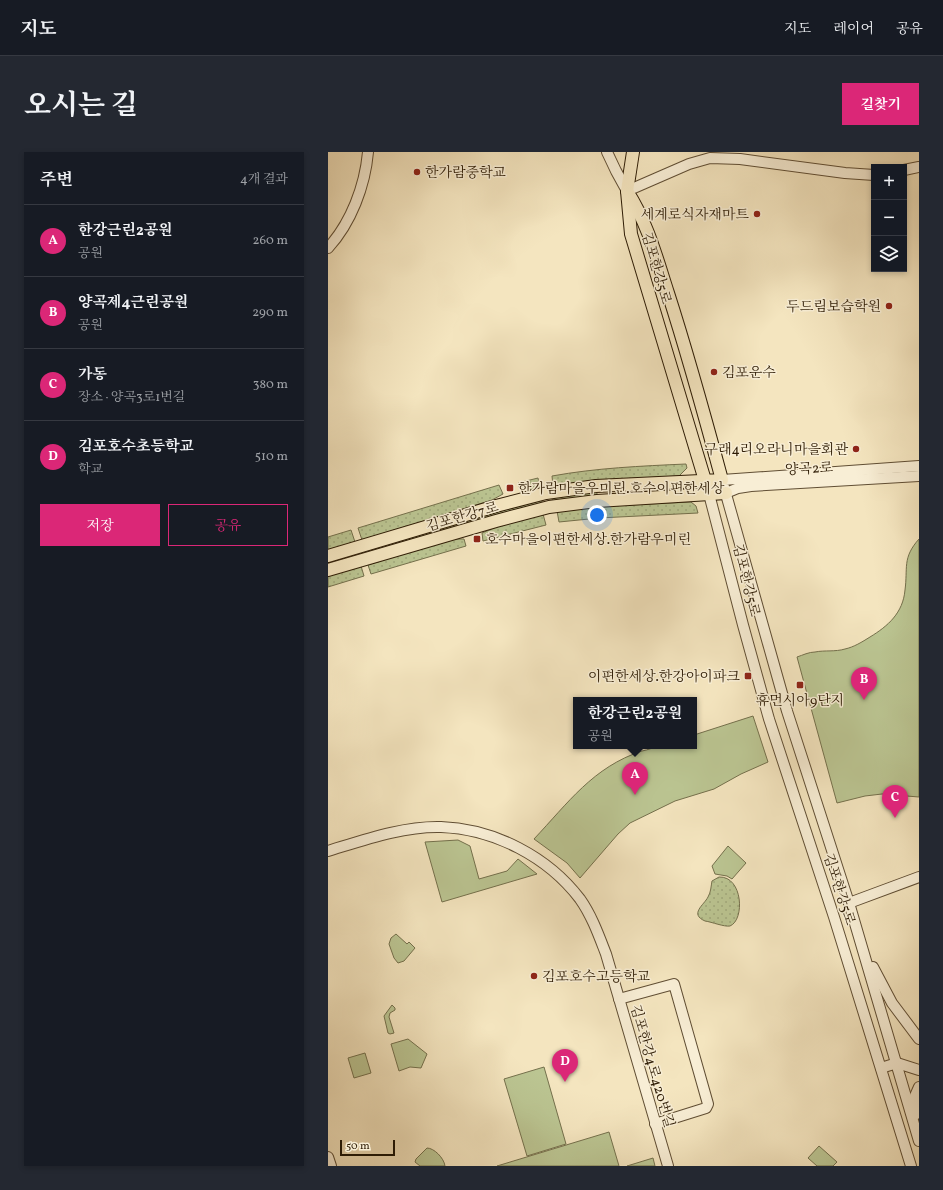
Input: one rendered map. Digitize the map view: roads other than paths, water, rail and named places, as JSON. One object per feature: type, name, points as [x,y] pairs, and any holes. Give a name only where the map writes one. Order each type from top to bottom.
[{"type":"main road","points":[[627,192],[633,152]]},
{"type":"main road","name":"김포한강5로","points":[[627,192],[631,234],[699,456],[709,494]]},
{"type":"main road","name":"김포한강5로","points":[[627,192],[638,209],[647,229],[685,344],[722,480]]},
{"type":"main road","points":[[681,482],[694,474],[699,456]]},
{"type":"main road","name":"김포한강7로","points":[[328,556],[496,506],[546,494],[596,486],[722,480]]},
{"type":"main road","name":"김포한강7로","points":[[328,570],[549,507],[597,501],[726,493]]},
{"type":"street","points":[[328,248],[342,228],[356,199],[364,175],[368,152]]},
{"type":"street","points":[[607,152],[627,192],[689,164],[710,158],[740,159],[845,173],[871,175]]},
{"type":"street","points":[[907,169],[919,167]]},
{"type":"street","name":"양곡2로","points":[[722,480],[919,466]]},
{"type":"street","name":"양곡2로","points":[[726,493],[738,488],[751,486],[919,476]]},
{"type":"street","name":"김포한강5로","points":[[722,480],[786,711],[849,903],[918,1138]]},
{"type":"street","name":"김포한강5로","points":[[709,494],[769,719],[837,925],[911,1166]]},
{"type":"street","name":"김포한강4로420번길","points":[[328,851],[394,832],[424,828],[441,827],[479,832],[514,845],[525,851],[568,886],[590,915],[600,938],[668,1166]]},
{"type":"street","points":[[849,903],[919,877]]},
{"type":"street","points":[[862,947],[892,1003],[919,1039]]},
{"type":"street","points":[[619,999],[674,984],[708,1104],[706,1108],[655,1124]]},
{"type":"street","points":[[881,1068],[897,1063],[919,1070]]},
{"type":"street","points":[[918,1138],[915,1096],[919,1087]]},
{"type":"street","points":[[328,1157],[331,1166]]},
{"type":"place","name":"한가람중학교","points":[[417,172]]},
{"type":"place","name":"세계로식자재마트","points":[[757,214]]},
{"type":"place","name":"두드림보습학원","points":[[889,306]]},
{"type":"place","name":"김포운수","points":[[714,372]]},
{"type":"place","name":"구래4리오라니마을회관","points":[[856,449]]},
{"type":"place","name":"한가람마을우미린.호수이편한세상","points":[[510,488]]},
{"type":"place","name":"호수마을이편한세상.한가람우미린","points":[[477,539]]},
{"type":"place","name":"이편한세상.한강아이파크","points":[[748,676]]},
{"type":"place","name":"휴먼시아9단지","points":[[800,685]]},
{"type":"place","name":"양곡제4근린공원","points":[[864,700]]},
{"type":"place","name":"한강근린2공원","points":[[635,795]]},
{"type":"place","name":"가동","points":[[895,818]]},
{"type":"place","name":"김포호수고등학교","points":[[534,976]]},
{"type":"place","name":"김포호수초등학교","points":[[565,1082]]}]
